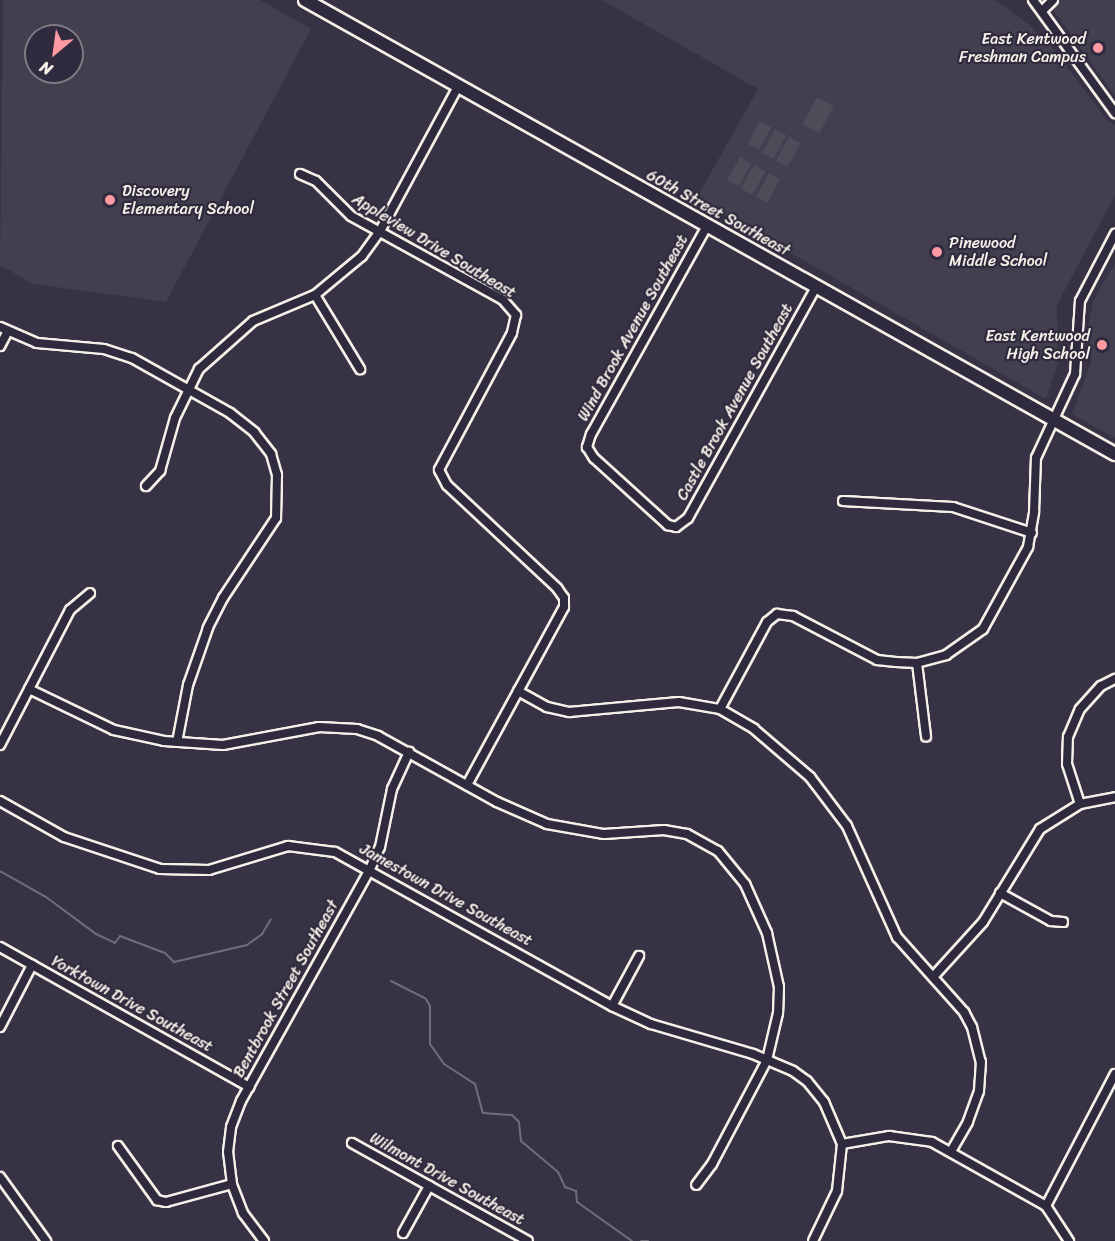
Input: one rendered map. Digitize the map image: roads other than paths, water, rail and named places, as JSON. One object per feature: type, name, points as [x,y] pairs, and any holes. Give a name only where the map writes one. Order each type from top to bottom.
[{"type":"main road","name":"60th Street Southeast","points":[[305,0],[1115,454]]},
{"type":"street","points":[[1033,0],[1043,10],[1115,113]]},
{"type":"street","points":[[1043,10],[1053,0]]},
{"type":"street","points":[[146,486],[160,471],[187,390],[199,369],[233,336],[253,321],[315,295],[350,268],[380,231],[458,87]]},
{"type":"street","name":"Appleview Drive Southeast","points":[[300,174],[316,181],[342,210],[503,300],[516,315],[512,333],[439,470],[447,485],[564,598],[564,608],[467,785]]},
{"type":"street","name":"Wind Brook Avenue Southeast","points":[[676,527],[661,521],[594,458],[587,447],[591,434],[707,226]]},
{"type":"street","points":[[720,710],[767,622],[777,614],[793,616],[877,660],[917,663],[946,655],[983,629],[1021,566],[1032,532],[1036,458],[1075,374],[1080,302],[1115,234]]},
{"type":"street","name":"Castle Brook Avenue Southeast","points":[[676,527],[688,518],[816,287]]},
{"type":"street","points":[[315,295],[360,369]]},
{"type":"street","points":[[0,346],[4,329],[37,343],[122,354],[187,390],[254,432],[271,454],[279,499],[269,533],[223,598],[204,638],[188,685],[177,742]]},
{"type":"street","points":[[843,501],[953,507],[1032,532]]},
{"type":"street","points":[[0,745],[70,610],[90,592]]},
{"type":"street","points":[[917,663],[926,736]]},
{"type":"street","points":[[1080,804],[1068,770],[1068,737],[1080,709],[1101,686],[1115,680]]},
{"type":"street","points":[[29,689],[114,730],[177,742],[223,746],[338,727],[378,736],[486,796],[558,827],[604,834],[664,830],[687,834],[724,856],[746,884],[774,956],[778,1012],[767,1060],[712,1164],[696,1185]]},
{"type":"street","points":[[518,691],[547,707],[568,712],[679,702],[720,710],[777,746],[831,801],[862,853],[897,937],[964,1012],[981,1062],[975,1105],[951,1150]]},
{"type":"street","name":"Bentbrook Street Southeast","points":[[264,1241],[243,1213],[232,1184],[228,1152],[231,1127],[249,1087],[381,847],[392,789],[409,752]]},
{"type":"street","points":[[933,977],[957,954],[1000,893],[1040,829],[1061,813],[1080,804],[1115,797]]},
{"type":"street","name":"Jamestown Drive Southeast","points":[[0,801],[64,837],[160,869],[209,870],[269,849],[293,846],[335,852],[370,869],[612,1006],[651,1024],[767,1060],[793,1071],[814,1089],[824,1102],[842,1144]]},
{"type":"street","points":[[1000,893],[1051,921],[1063,922]]},
{"type":"street","name":"Yorktown Drive Southeast","points":[[0,947],[249,1087]]},
{"type":"street","points":[[612,1006],[639,956]]},
{"type":"street","points":[[0,1027],[32,965]]},
{"type":"street","points":[[1046,1206],[1115,1074]]},
{"type":"street","points":[[813,1241],[837,1191],[842,1144],[913,1136],[951,1150],[1046,1206],[1069,1241]]},
{"type":"street","name":"Wilmont Drive Southeast","points":[[351,1143],[528,1241]]},
{"type":"street","points":[[118,1146],[157,1200],[166,1202],[232,1184]]},
{"type":"street","points":[[0,1177],[46,1241]]},
{"type":"street","points":[[403,1233],[429,1186]]},
{"type":"waterway","points":[[0,871],[46,897],[96,934],[115,943],[120,936],[165,953],[174,962],[247,945],[262,934],[271,919]]},
{"type":"waterway","points":[[391,981],[426,999],[430,1006],[430,1044],[444,1064],[475,1084],[483,1113],[512,1115],[519,1122],[521,1141],[558,1172],[565,1187],[576,1191],[577,1202],[632,1241]]},
{"type":"waterway","points":[[641,1241],[648,1241]]},
{"type":"place","name":"East Kentwood Freshman Campus","points":[[1098,48]]},
{"type":"place","name":"Discovery Elementary School","points":[[110,200]]},
{"type":"place","name":"Pinewood Middle School","points":[[937,252]]},
{"type":"place","name":"East Kentwood High School","points":[[1102,345]]}]
